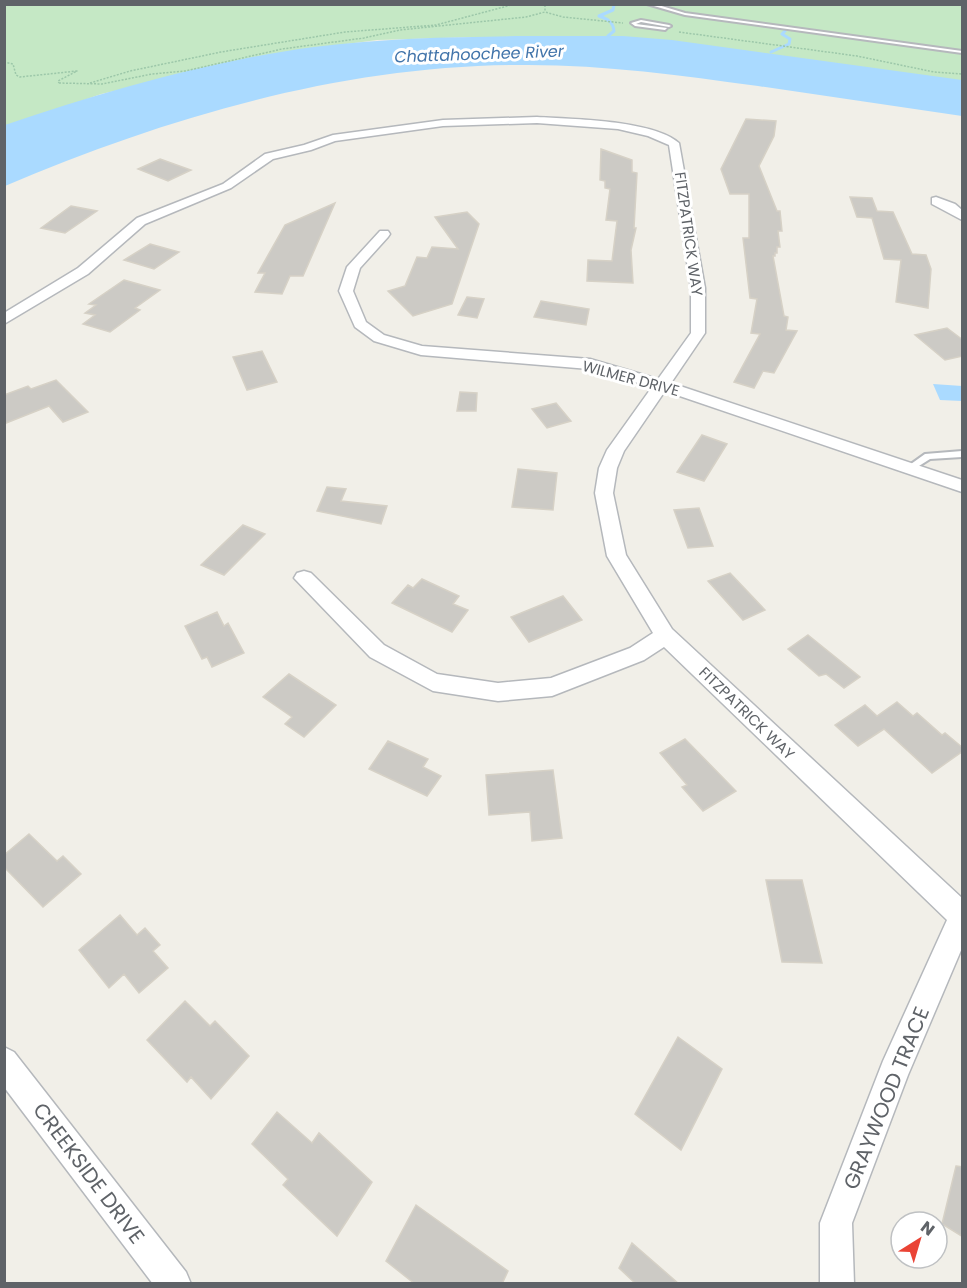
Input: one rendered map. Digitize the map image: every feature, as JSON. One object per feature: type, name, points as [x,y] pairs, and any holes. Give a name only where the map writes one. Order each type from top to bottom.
[{"type":"street","name":"FITZPATRICK WAY","points":[[4,320],[28,303],[84,271],[141,220],[227,186],[269,156],[307,148],[333,138],[443,123],[537,120],[618,126],[652,134],[674,143],[698,288],[698,333],[616,450],[608,468],[604,493],[617,556],[665,635],[963,917]]},
{"type":"street","points":[[936,201],[951,207],[963,216]]},
{"type":"street","name":"WILMER DRIVE","points":[[384,234],[354,267],[346,291],[360,324],[379,338],[421,350],[590,364],[663,385],[963,486]]},
{"type":"street","points":[[304,578],[377,651],[433,682],[498,692],[552,687],[637,654],[665,635]]},
{"type":"street","name":"GRAYWOOD TRACE","points":[[837,1284],[836,1223],[894,1072],[963,917]]},
{"type":"street","name":"CREEKSIDE DRIVE","points":[[4,1062],[174,1284]]},
{"type":"lane","points":[[649,4],[685,14],[963,52]]},
{"type":"lane","points":[[666,28],[641,21],[633,22],[635,25],[666,28],[685,14]]},
{"type":"lane","points":[[908,469],[928,456],[963,454]]},
{"type":"path","points":[[87,84],[130,71],[221,52],[345,32],[436,25],[515,4]]},
{"type":"path","points":[[541,4],[545,6],[545,12]]},
{"type":"path","points":[[4,62],[13,64],[16,75],[20,77],[39,77],[77,71],[58,81],[87,84],[184,71],[282,49],[378,36],[400,30],[526,17],[545,12],[563,17],[621,24]]},
{"type":"path","points":[[666,28],[682,33],[857,56],[934,72],[963,74]]},
{"type":"green space","points":[[4,5],[962,5],[962,82],[474,37],[377,40],[294,51],[101,94],[5,128]]},
{"type":"water","name":"Chattahoochee River","points":[[623,36],[672,40],[962,80],[962,116],[638,71],[548,65],[452,68],[386,75],[256,100],[129,138],[5,186],[5,125],[81,100],[158,78],[235,60],[314,47],[392,40]]},
{"type":"water","points":[[933,384],[962,386],[962,401],[940,400]]},
{"type":"building","points":[[746,119],[776,121],[774,136],[759,166],[777,211],[780,211],[782,231],[778,231],[780,247],[777,247],[777,253],[773,256],[784,316],[788,317],[786,330],[797,331],[774,373],[763,371],[754,388],[734,382],[760,334],[751,333],[757,299],[750,298],[743,238],[749,238],[749,194],[730,194],[721,169]]},
{"type":"building","points":[[601,149],[632,160],[632,172],[637,173],[634,228],[636,228],[631,250],[633,283],[587,281],[588,260],[612,261],[617,221],[606,220],[610,189],[605,188],[605,181],[600,180]]},
{"type":"building","points":[[160,159],[191,170],[168,181],[138,169]]},
{"type":"building","points":[[850,197],[872,198],[877,211],[893,212],[912,254],[926,255],[931,269],[928,308],[896,302],[901,260],[884,259],[872,218],[857,217]]},
{"type":"building","points":[[335,203],[303,276],[290,276],[282,294],[255,292],[265,273],[258,273],[285,225]]},
{"type":"building","points":[[71,206],[97,211],[65,233],[41,228]]},
{"type":"building","points":[[467,212],[479,224],[452,304],[413,316],[388,291],[405,286],[417,257],[427,258],[432,247],[458,249],[435,217]]},
{"type":"building","points":[[150,244],[179,252],[154,269],[124,260]]},
{"type":"building","points":[[124,280],[160,290],[135,308],[140,310],[110,332],[83,324],[95,315],[85,313],[96,305],[89,304]]},
{"type":"building","points":[[467,297],[484,299],[477,318],[458,315]]},
{"type":"building","points":[[541,301],[589,309],[586,325],[534,317]]},
{"type":"building","points":[[947,328],[963,340],[963,356],[945,360],[915,335]]},
{"type":"building","points":[[262,351],[277,382],[247,390],[233,357]]},
{"type":"building","points":[[56,380],[88,412],[63,422],[49,406],[4,424],[4,395],[28,386],[31,389]]},
{"type":"building","points":[[460,392],[477,393],[476,411],[457,411]]},
{"type":"building","points":[[556,403],[571,421],[547,428],[532,409]]},
{"type":"building","points":[[702,435],[727,444],[704,481],[677,472]]},
{"type":"building","points":[[518,469],[557,473],[553,510],[512,507]]},
{"type":"building","points":[[327,487],[346,489],[341,501],[387,506],[381,524],[317,511]]},
{"type":"building","points":[[699,508],[713,546],[688,548],[674,510]]},
{"type":"building","points":[[243,525],[265,534],[224,575],[201,565]]},
{"type":"building","points":[[730,573],[765,610],[743,620],[708,581]]},
{"type":"building","points":[[422,579],[459,596],[453,604],[468,610],[452,632],[392,603],[408,585],[413,588]]},
{"type":"building","points":[[563,596],[582,620],[529,642],[511,617]]},
{"type":"building","points":[[217,612],[224,626],[228,623],[244,653],[212,667],[207,657],[202,659],[185,626]]},
{"type":"building","points":[[808,635],[860,677],[844,688],[826,674],[819,676],[788,649]]},
{"type":"building","points":[[289,674],[336,705],[304,737],[285,724],[292,717],[263,697]]},
{"type":"building","points":[[897,702],[913,716],[917,713],[942,735],[945,733],[963,748],[963,751],[932,773],[884,729],[858,746],[835,725],[865,705],[877,716]]},
{"type":"building","points":[[685,739],[736,791],[703,811],[682,787],[687,785],[660,753]]},
{"type":"building","points":[[388,741],[428,759],[423,767],[441,776],[427,796],[369,769]]},
{"type":"building","points":[[553,770],[562,838],[532,841],[530,812],[489,815],[486,775]]},
{"type":"building","points":[[29,834],[57,861],[63,856],[81,874],[43,907],[4,867],[4,855]]},
{"type":"building","points":[[766,880],[802,880],[822,963],[782,962]]},
{"type":"building","points":[[120,915],[137,935],[145,928],[160,945],[153,951],[168,968],[139,993],[124,974],[109,988],[79,950]]},
{"type":"building","points":[[185,1001],[210,1026],[215,1021],[249,1056],[211,1099],[191,1077],[187,1082],[147,1040]]},
{"type":"building","points":[[678,1037],[722,1069],[681,1150],[635,1114]]},
{"type":"building","points":[[277,1112],[312,1143],[319,1133],[372,1182],[337,1236],[283,1185],[288,1179],[252,1144]]},
{"type":"building","points":[[956,1166],[963,1167],[963,1237],[949,1228],[949,1210],[945,1210]]},
{"type":"building","points":[[416,1205],[508,1271],[502,1284],[415,1284],[386,1261]]},
{"type":"building","points":[[632,1243],[679,1284],[636,1284],[619,1268]]},
{"type":"waterway","points":[[608,36],[614,31],[612,25],[599,16],[613,10],[614,4]]},
{"type":"waterway","points":[[771,52],[789,44],[790,39],[782,34],[785,31]]}]
